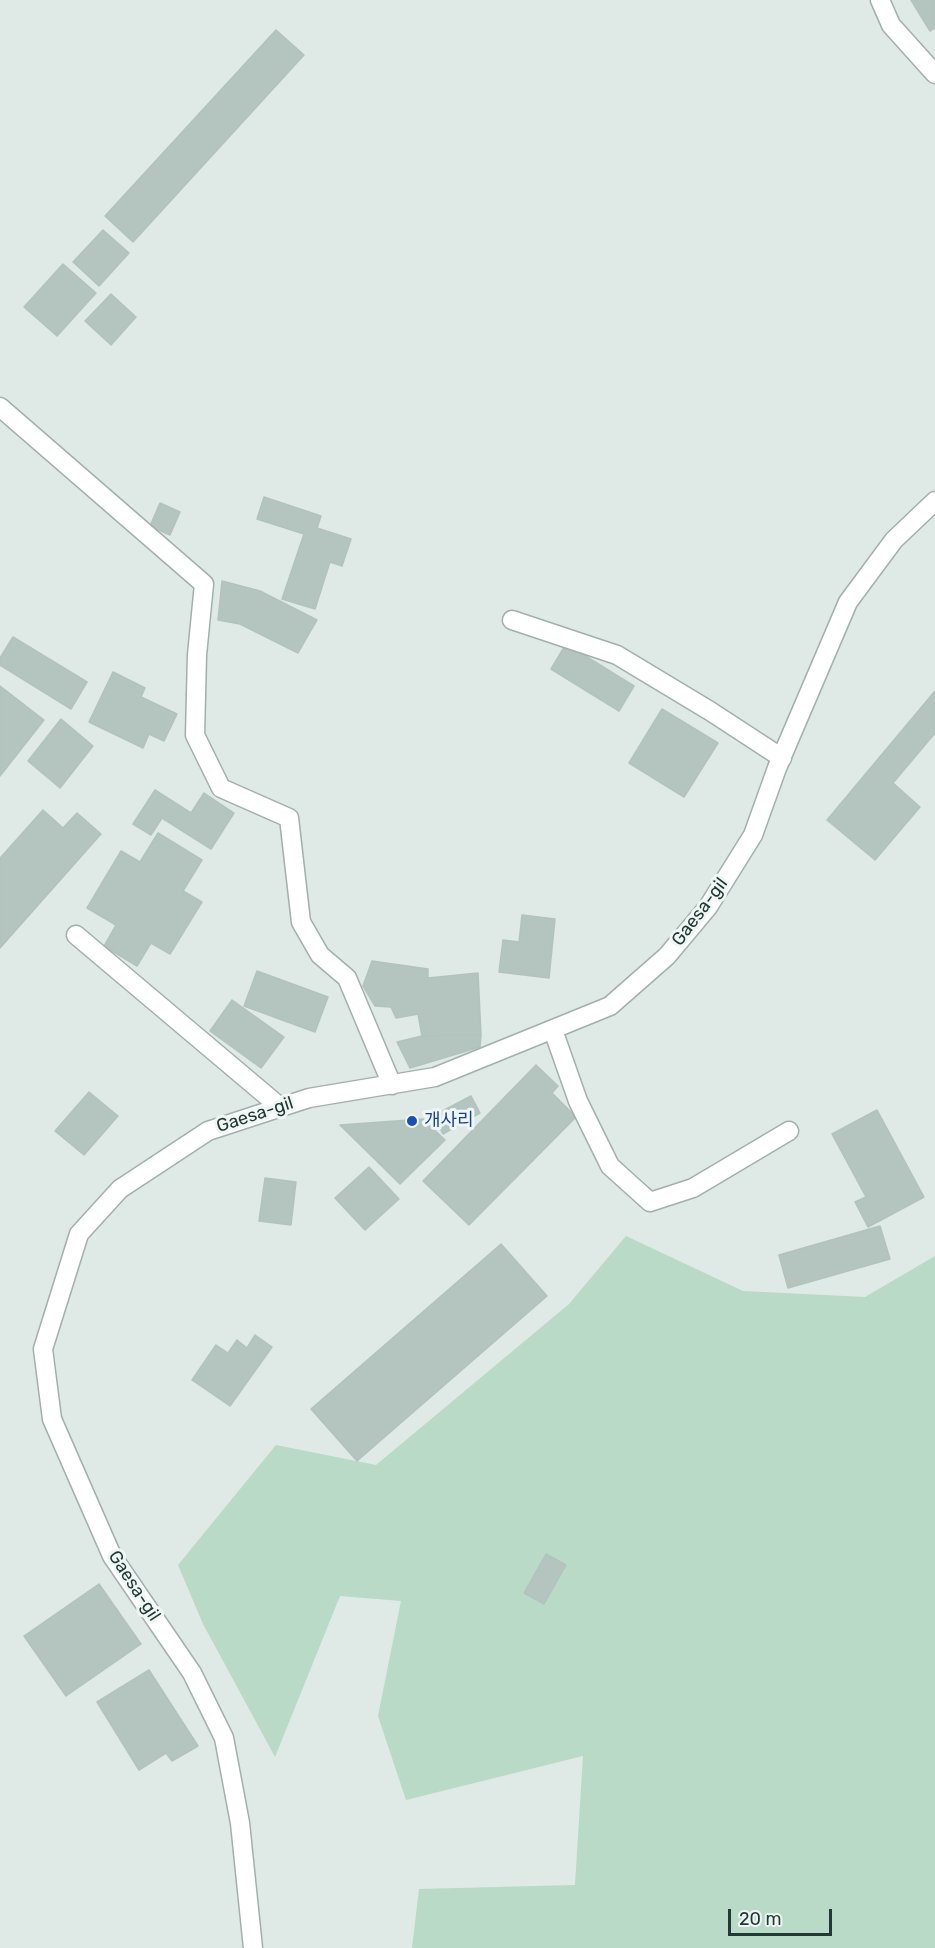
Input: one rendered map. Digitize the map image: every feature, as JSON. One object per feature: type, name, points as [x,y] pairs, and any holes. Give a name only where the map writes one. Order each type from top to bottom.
[{"type":"street","points":[[880,0],[891,25],[935,74]]},
{"type":"street","points":[[0,407],[204,584],[197,655],[195,735],[221,788],[290,818],[301,922],[320,955],[347,978],[392,1085]]},
{"type":"street","name":"Gaesa-gil","points":[[253,1948],[240,1823],[224,1738],[192,1673],[112,1556],[52,1419],[43,1348],[79,1234],[120,1189],[208,1131],[309,1098],[435,1077],[610,1006],[674,948],[708,907],[753,835],[782,758],[848,602],[894,540],[935,501]]},
{"type":"street","points":[[512,620],[617,655],[782,758]]},
{"type":"street","points":[[76,935],[280,1107]]},
{"type":"street","points":[[553,1030],[578,1101],[610,1166],[650,1202],[693,1188],[789,1131]]},
{"type":"green space","points":[[626,1236],[743,1291],[865,1297],[935,1256],[935,1948],[412,1948],[419,1889],[575,1885],[583,1756],[406,1800],[378,1716],[401,1601],[340,1596],[275,1757],[203,1624],[178,1565],[276,1445],[376,1465],[569,1304]]},
{"type":"building","points":[[911,0],[935,0],[935,28],[930,31]]},
{"type":"building","points":[[276,30],[304,55],[133,242],[105,216]]},
{"type":"building","points":[[103,230],[129,253],[99,286],[73,262]]},
{"type":"building","points":[[63,264],[96,293],[57,336],[24,307]]},
{"type":"building","points":[[111,294],[136,317],[111,345],[85,321]]},
{"type":"building","points":[[264,497],[321,516],[317,528],[351,539],[342,566],[330,562],[315,609],[282,599],[304,534],[257,519]]},
{"type":"building","points":[[160,503],[180,512],[170,535],[150,526]]},
{"type":"building","points":[[222,581],[260,591],[317,620],[298,653],[240,624],[218,620]]},
{"type":"building","points":[[13,637],[87,682],[71,709],[0,665],[0,658]]},
{"type":"building","points":[[566,644],[634,686],[619,711],[551,669]]},
{"type":"building","points":[[113,672],[145,688],[141,697],[177,714],[164,741],[149,734],[143,748],[89,722]]},
{"type":"building","points":[[0,686],[44,720],[0,776]]},
{"type":"building","points":[[935,691],[935,733],[893,783],[920,807],[875,860],[827,820]]},
{"type":"building","points":[[662,709],[718,743],[684,797],[629,763]]},
{"type":"building","points":[[61,719],[93,746],[60,788],[28,761]]},
{"type":"building","points":[[155,790],[191,813],[204,793],[234,813],[211,849],[162,818],[151,835],[133,824]]},
{"type":"building","points":[[43,810],[63,828],[77,813],[101,834],[0,948],[0,858]]},
{"type":"building","points":[[158,833],[202,860],[183,891],[202,902],[170,954],[151,943],[137,966],[104,946],[116,925],[87,908],[121,851],[140,862]]},
{"type":"building","points":[[522,915],[555,919],[549,978],[499,972],[503,940],[519,942]]},
{"type":"building","points":[[372,961],[428,969],[428,978],[478,973],[481,1035],[422,1036],[418,1014],[396,1018],[391,1007],[375,1006],[363,986]]},
{"type":"building","points":[[257,971],[328,997],[315,1032],[244,1006]]},
{"type":"building","points":[[232,1000],[284,1037],[261,1068],[210,1031]]},
{"type":"building","points":[[481,1035],[480,1047],[410,1068],[397,1042],[422,1036]]},
{"type":"building","points":[[536,1065],[558,1086],[552,1093],[576,1117],[469,1225],[423,1181]]},
{"type":"building","points":[[89,1092],[118,1116],[84,1155],[55,1131]]},
{"type":"building","points":[[471,1096],[480,1113],[443,1134],[433,1116]]},
{"type":"building","points":[[877,1110],[924,1197],[868,1227],[855,1202],[866,1197],[832,1134]]},
{"type":"building","points":[[423,1119],[445,1140],[400,1184],[340,1125]]},
{"type":"building","points":[[369,1167],[399,1199],[365,1230],[335,1198]]},
{"type":"building","points":[[265,1178],[296,1182],[291,1225],[259,1221]]},
{"type":"building","points":[[880,1226],[890,1259],[788,1288],[779,1255]]},
{"type":"building","points":[[501,1244],[547,1296],[357,1461],[311,1409]]},
{"type":"building","points":[[255,1335],[272,1347],[230,1406],[192,1380],[216,1345],[228,1353],[237,1340],[247,1348]]},
{"type":"building","points":[[546,1554],[566,1565],[544,1604],[524,1593]]},
{"type":"building","points":[[99,1584],[141,1644],[66,1696],[24,1636]]},
{"type":"building","points":[[149,1670],[198,1746],[172,1761],[166,1753],[139,1770],[97,1702]]},
{"type":"place","name":"개사리","points":[[412,1121]]}]
